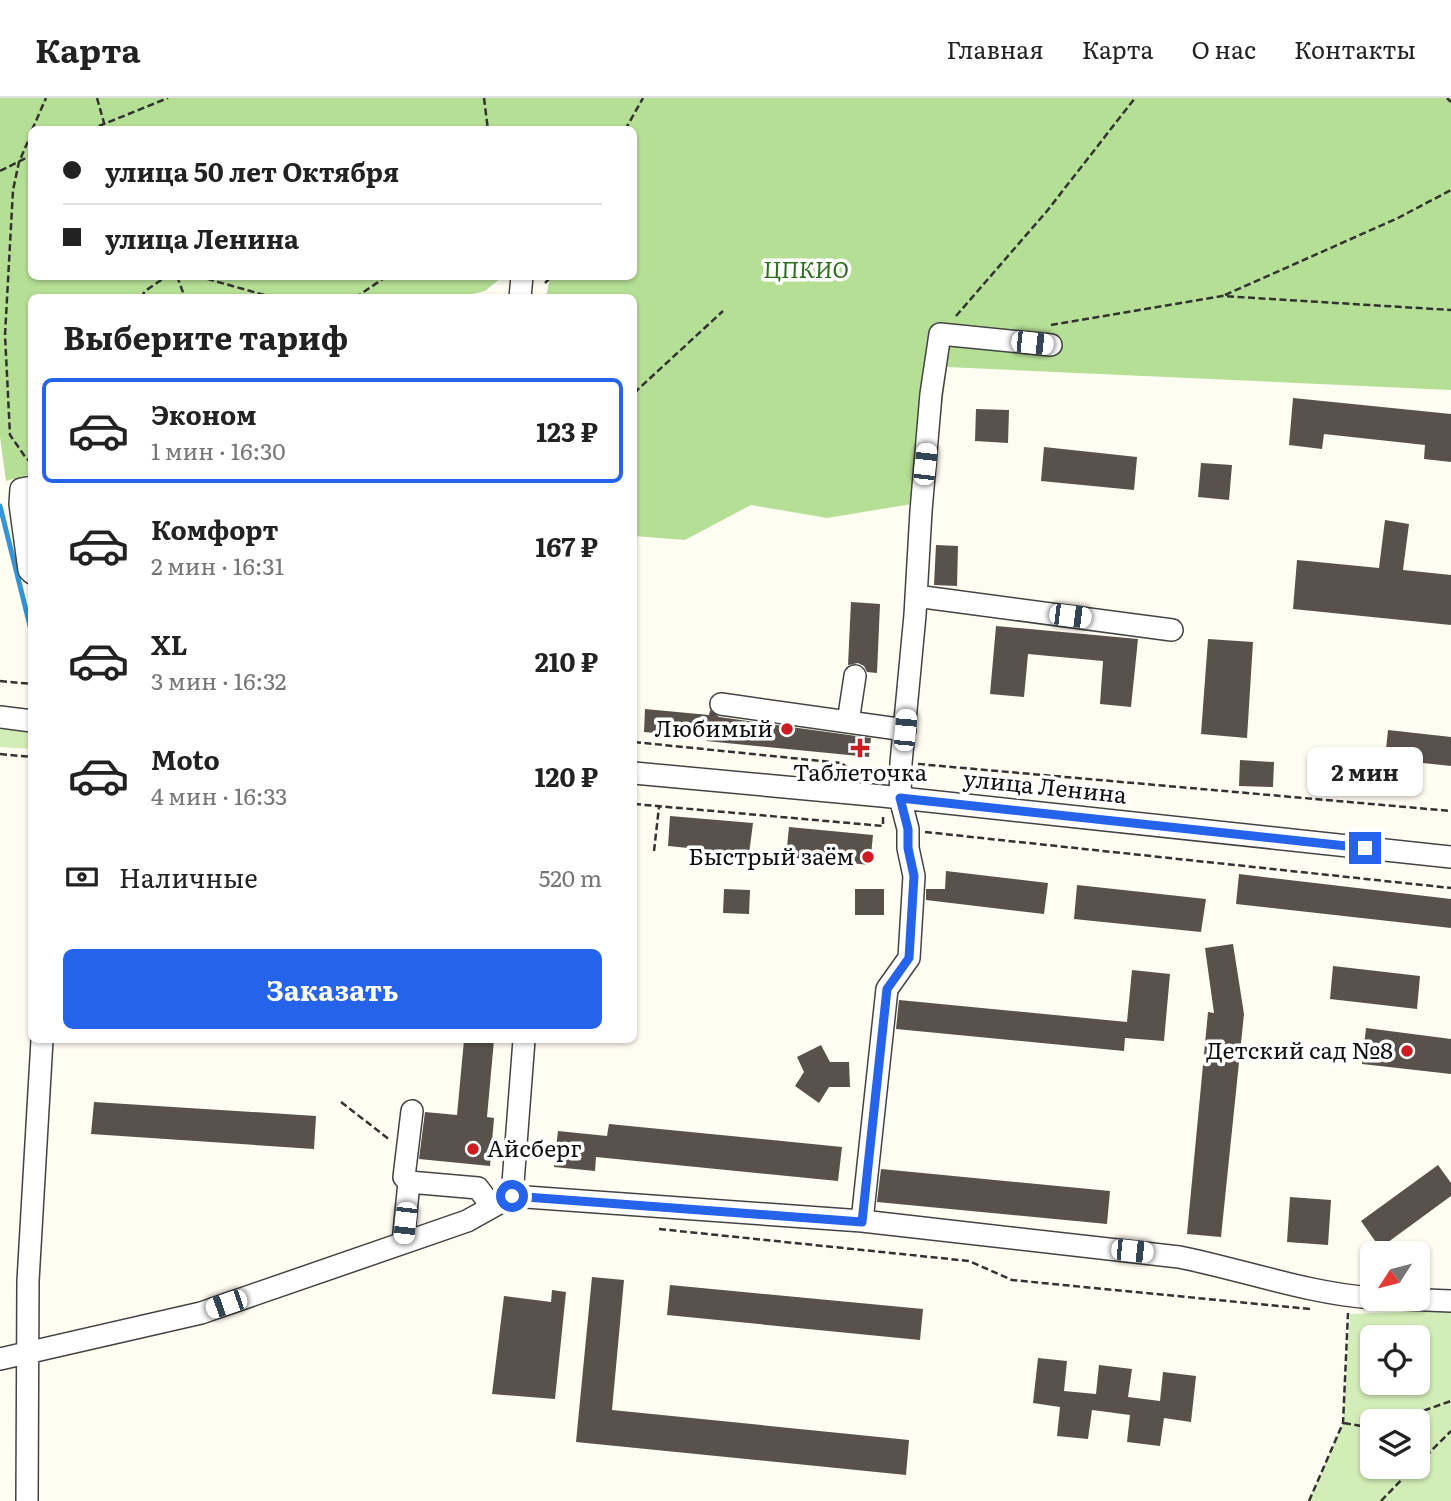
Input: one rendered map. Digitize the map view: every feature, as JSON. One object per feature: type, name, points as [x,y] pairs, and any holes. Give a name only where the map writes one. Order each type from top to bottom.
[{"type":"street","points":[[862,1222],[887,989],[909,958],[914,876],[908,848],[908,829],[891,797],[901,763],[905,730],[920,511],[940,334],[1049,335]]},
{"type":"street","points":[[0,499],[26,488]]},
{"type":"street","points":[[26,488],[20,503],[28,563]]},
{"type":"street","points":[[916,596],[1172,629]]},
{"type":"street","points":[[848,722],[855,676]]},
{"type":"street","points":[[721,704],[905,730]]},
{"type":"street","points":[[0,717],[28,720]]},
{"type":"street","name":"улица Ленина","points":[[637,773],[891,797],[1451,857]]},
{"type":"street","points":[[27,1501],[28,1281],[42,1043]]},
{"type":"street","points":[[512,1196],[524,1043]]},
{"type":"street","points":[[412,1111],[404,1177],[409,1182],[478,1188],[492,1207]]},
{"type":"street","points":[[402,1243],[409,1182]]},
{"type":"street","points":[[0,1359],[201,1313],[467,1221],[512,1196],[862,1222],[1180,1257],[1226,1266],[1308,1289],[1360,1296]]},
{"type":"street","points":[[1430,1300],[1451,1301]]},
{"type":"path","points":[[34,126],[46,98]]},
{"type":"path","points":[[97,98],[105,126]]},
{"type":"path","points":[[98,126],[168,98]]},
{"type":"path","points":[[484,98],[488,126]]},
{"type":"path","points":[[627,126],[643,98]]},
{"type":"path","points":[[940,334],[1047,211],[1135,98]]},
{"type":"path","points":[[1447,98],[1451,102]]},
{"type":"path","points":[[28,141],[19,162],[13,190],[5,335],[10,435],[28,460]]},
{"type":"path","points":[[0,171],[28,157]]},
{"type":"path","points":[[1049,335],[1222,296],[1398,218],[1451,190]]},
{"type":"path","points":[[143,294],[161,280]]},
{"type":"path","points":[[211,280],[261,294]]},
{"type":"path","points":[[361,294],[381,280]]},
{"type":"path","points":[[545,283],[548,280]]},
{"type":"path","points":[[1222,296],[1451,310]]},
{"type":"path","points":[[637,390],[723,311]]},
{"type":"path","points":[[0,681],[28,684]]},
{"type":"path","points":[[637,742],[841,763],[853,771],[883,774],[901,763],[1451,811]]},
{"type":"path","points":[[0,754],[28,757]]},
{"type":"path","points":[[637,804],[883,826],[891,797],[883,774]]},
{"type":"path","points":[[654,850],[659,807]]},
{"type":"path","points":[[908,829],[1105,853],[1451,888]]},
{"type":"path","points":[[341,1102],[406,1152]]},
{"type":"path","points":[[659,1229],[970,1261],[1012,1280],[1312,1309]]},
{"type":"path","points":[[1309,1501],[1343,1423],[1350,1314],[1337,1312]]},
{"type":"path","points":[[1428,1409],[1451,1401]]},
{"type":"path","points":[[1343,1423],[1360,1426]]},
{"type":"path","points":[[1430,1451],[1451,1431]]},
{"type":"path","points":[[1381,1501],[1402,1479]]},
{"type":"green space","name":"ЦПКИО","points":[[0,98],[1451,98],[1451,390],[947,367],[930,501],[827,518],[751,505],[685,540],[637,536],[637,294],[547,294],[549,280],[637,280],[637,126],[28,126],[28,280],[498,280],[485,291],[472,294],[28,294],[28,475],[6,481],[0,437]]},
{"type":"green space","points":[[0,729],[28,732],[28,749],[0,747]]},
{"type":"green space","points":[[1451,1310],[1451,1501],[1309,1501],[1343,1423],[1350,1314]]},
{"type":"building","points":[[1293,398],[1451,414],[1451,462],[1424,459],[1425,445],[1324,434],[1322,449],[1289,445]]},
{"type":"building","points":[[976,409],[1009,410],[1008,443],[975,441]]},
{"type":"building","points":[[1044,447],[1137,457],[1134,490],[1041,481]]},
{"type":"building","points":[[1201,463],[1232,465],[1229,500],[1198,497]]},
{"type":"building","points":[[1385,520],[1409,524],[1403,570],[1451,575],[1451,625],[1293,609],[1297,560],[1379,568]]},
{"type":"building","points":[[936,545],[958,546],[957,586],[934,585]]},
{"type":"building","points":[[851,602],[880,604],[877,673],[867,672],[864,666],[858,663],[848,665]]},
{"type":"building","points":[[996,626],[1138,639],[1131,707],[1100,704],[1103,661],[1028,654],[1024,697],[990,694]]},
{"type":"building","points":[[1208,639],[1253,642],[1247,738],[1201,734]]},
{"type":"building","points":[[645,709],[709,715],[710,710],[719,717],[871,738],[869,757],[644,732]]},
{"type":"building","points":[[1388,730],[1451,737],[1451,766],[1385,759]]},
{"type":"building","points":[[1240,760],[1274,762],[1273,787],[1239,786]]},
{"type":"building","points":[[670,816],[753,823],[749,854],[668,846]]},
{"type":"building","points":[[789,827],[873,835],[870,865],[786,857]]},
{"type":"building","points":[[946,871],[1048,883],[1044,914],[926,900],[926,889],[945,889]]},
{"type":"building","points":[[1239,874],[1451,899],[1451,928],[1236,904]]},
{"type":"building","points":[[1077,885],[1206,899],[1201,932],[1074,919]]},
{"type":"building","points":[[724,889],[750,890],[749,914],[723,913]]},
{"type":"building","points":[[855,889],[884,889],[884,915],[855,915]]},
{"type":"building","points":[[1233,944],[1244,1014],[1221,1237],[1187,1234],[1208,1012],[1214,1013],[1205,948]]},
{"type":"building","name":"Детский сад №8","points":[[1333,966],[1420,976],[1417,1009],[1330,999]]},
{"type":"building","points":[[1132,970],[1170,974],[1164,1041],[1125,1038],[1124,1051],[896,1029],[899,1000],[1127,1022]]},
{"type":"building","name":"Детский сад №8","points":[[1366,1028],[1451,1039],[1451,1074],[1362,1064]]},
{"type":"building","points":[[464,1043],[494,1043],[487,1117],[494,1118],[490,1166],[419,1159],[425,1112],[457,1115]]},
{"type":"building","points":[[821,1045],[830,1062],[849,1062],[850,1087],[829,1087],[819,1103],[795,1086],[804,1072],[797,1057]]},
{"type":"building","points":[[94,1102],[316,1116],[314,1149],[91,1134]]},
{"type":"building","points":[[609,1124],[842,1147],[838,1181],[596,1157],[595,1171],[554,1167],[558,1131],[607,1136]]},
{"type":"building","points":[[1438,1165],[1451,1183],[1451,1196],[1390,1241],[1375,1241],[1361,1221]]},
{"type":"building","points":[[881,1169],[1110,1191],[1107,1224],[877,1202]]},
{"type":"building","points":[[1290,1197],[1331,1200],[1328,1245],[1287,1242]]},
{"type":"building","points":[[592,1277],[624,1280],[612,1410],[909,1440],[906,1475],[576,1442]]},
{"type":"building","points":[[670,1285],[923,1309],[920,1340],[667,1315]]},
{"type":"building","points":[[552,1290],[566,1292],[555,1399],[492,1394],[504,1296],[551,1302]]},
{"type":"building","points":[[1038,1358],[1067,1361],[1064,1391],[1096,1394],[1099,1365],[1132,1369],[1128,1397],[1160,1401],[1163,1372],[1196,1376],[1191,1422],[1164,1418],[1160,1446],[1127,1442],[1130,1415],[1092,1410],[1088,1439],[1057,1436],[1060,1407],[1033,1403]]},
{"type":"waterway","points":[[0,506],[28,618]]},
{"type":"place","name":"Любимый","points":[[787,729]]},
{"type":"place","name":"Таблеточка","points":[[860,748]]},
{"type":"place","name":"Быстрый заём","points":[[868,857]]},
{"type":"place","name":"Детский сад №8","points":[[1407,1051]]},
{"type":"place","name":"Айсберг","points":[[473,1149]]},
{"type":"route","points":[[512,1196],[862,1222],[887,989],[909,958],[914,876],[908,848],[908,829],[900,798],[1365,848]]}]
